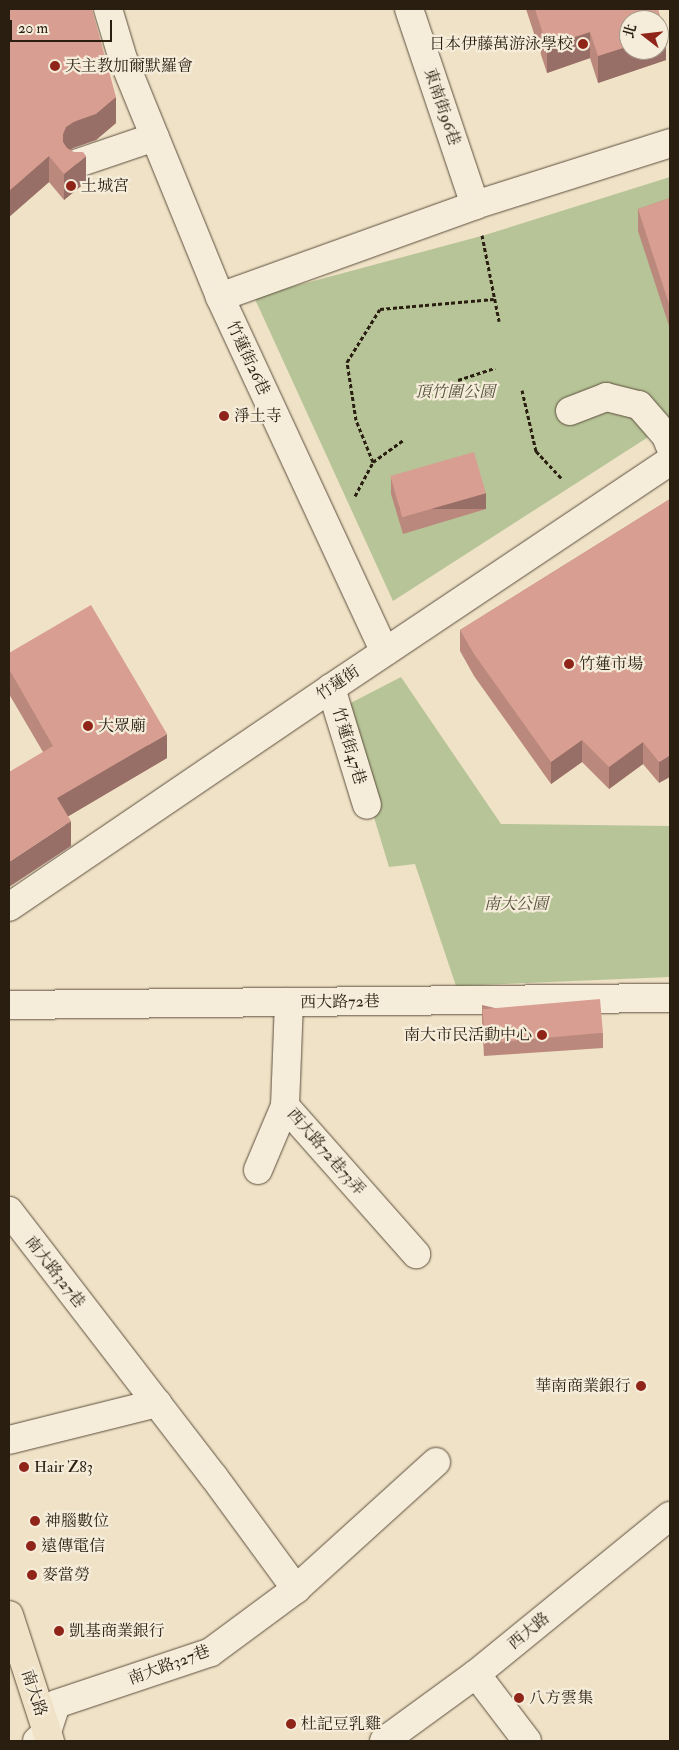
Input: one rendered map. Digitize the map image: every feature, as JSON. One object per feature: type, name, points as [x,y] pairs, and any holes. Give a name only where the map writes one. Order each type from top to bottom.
[{"type":"main road","name":"南大路","points":[[9,1615],[45,1738]]},
{"type":"street","name":"竹蓮街26巷","points":[[108,9],[123,59],[220,297],[384,652]]},
{"type":"street","name":"東南街96巷","points":[[409,9],[475,205]]},
{"type":"street","points":[[78,163],[155,137]]},
{"type":"street","points":[[220,297],[475,205],[670,143]]},
{"type":"street","points":[[570,411],[606,396],[639,405],[666,436],[670,446]]},
{"type":"street","name":"竹蓮街","points":[[9,907],[384,652],[670,461]]},
{"type":"street","name":"竹蓮街47巷","points":[[331,688],[367,805]]},
{"type":"street","name":"西大路72巷","points":[[9,1005],[670,998]]},
{"type":"street","name":"西大路72巷73弄","points":[[289,1002],[285,1106],[416,1254]]},
{"type":"street","points":[[258,1170],[285,1106]]},
{"type":"street","name":"南大路327巷","points":[[9,1211],[214,1477],[296,1590]]},
{"type":"street","points":[[9,1440],[157,1403]]},
{"type":"street","name":"南大路327巷","points":[[45,1738],[56,1704],[211,1652],[296,1590],[436,1462]]},
{"type":"street","name":"西大路","points":[[384,1741],[476,1674],[670,1516]]},
{"type":"street","points":[[476,1674],[527,1741]]},
{"type":"path","points":[[475,205],[499,321]]},
{"type":"path","points":[[373,462],[356,420],[347,362],[380,309],[494,299]]},
{"type":"path","points":[[458,380],[495,368]]},
{"type":"path","points":[[522,390],[536,451],[561,478]]},
{"type":"path","points":[[355,496],[373,462],[403,440]]},
{"type":"green space","name":"頂竹圍公園","points":[[670,177],[670,423],[393,601],[254,297],[485,235]]},
{"type":"green space","name":"南大公園","points":[[401,677],[501,824],[670,826],[670,977],[456,986],[415,864],[389,867],[341,708]]},
{"type":"building","name":"天主教加爾默羅會","points":[[9,9],[92,9],[116,97],[96,114],[73,122],[66,127],[63,134],[63,142],[67,148],[74,152],[83,152],[86,156],[64,174],[49,156],[9,191]]},
{"type":"building","points":[[535,9],[658,9],[619,10],[619,49],[598,56],[590,32],[547,46]]},
{"type":"building","points":[[670,198],[670,307],[638,209]]},
{"type":"building","points":[[474,452],[486,493],[402,517],[390,476]]},
{"type":"building","name":"竹蓮市場","points":[[670,499],[670,755],[659,762],[643,742],[609,767],[582,740],[551,762],[474,654],[460,630]]},
{"type":"building","name":"大眾廟","points":[[91,605],[167,734],[57,798],[71,821],[9,862],[9,772],[53,746],[9,669],[9,653]]},
{"type":"building","points":[[600,999],[603,1033],[485,1043],[482,1009]]},
{"type":"place","name":"日本伊藤萬游泳學校","points":[[583,44]]},
{"type":"place","name":"天主教加爾默羅會","points":[[55,66]]},
{"type":"place","name":"土城宮","points":[[71,186]]},
{"type":"place","name":"淨土寺","points":[[224,416]]},
{"type":"place","name":"竹蓮市場","points":[[569,664]]},
{"type":"place","name":"大眾廟","points":[[88,726]]},
{"type":"place","name":"南大市民活動中心","points":[[542,1035]]},
{"type":"place","name":"華南商業銀行","points":[[641,1386]]},
{"type":"place","name":"Hair Z83","points":[[24,1467]]},
{"type":"place","name":"神腦數位","points":[[35,1521]]},
{"type":"place","name":"遠傳電信","points":[[31,1546]]},
{"type":"place","name":"麥當勞","points":[[32,1575]]},
{"type":"place","name":"凱基商業銀行","points":[[59,1631]]},
{"type":"place","name":"八方雲集","points":[[519,1698]]},
{"type":"place","name":"杜記豆乳雞","points":[[291,1724]]}]
